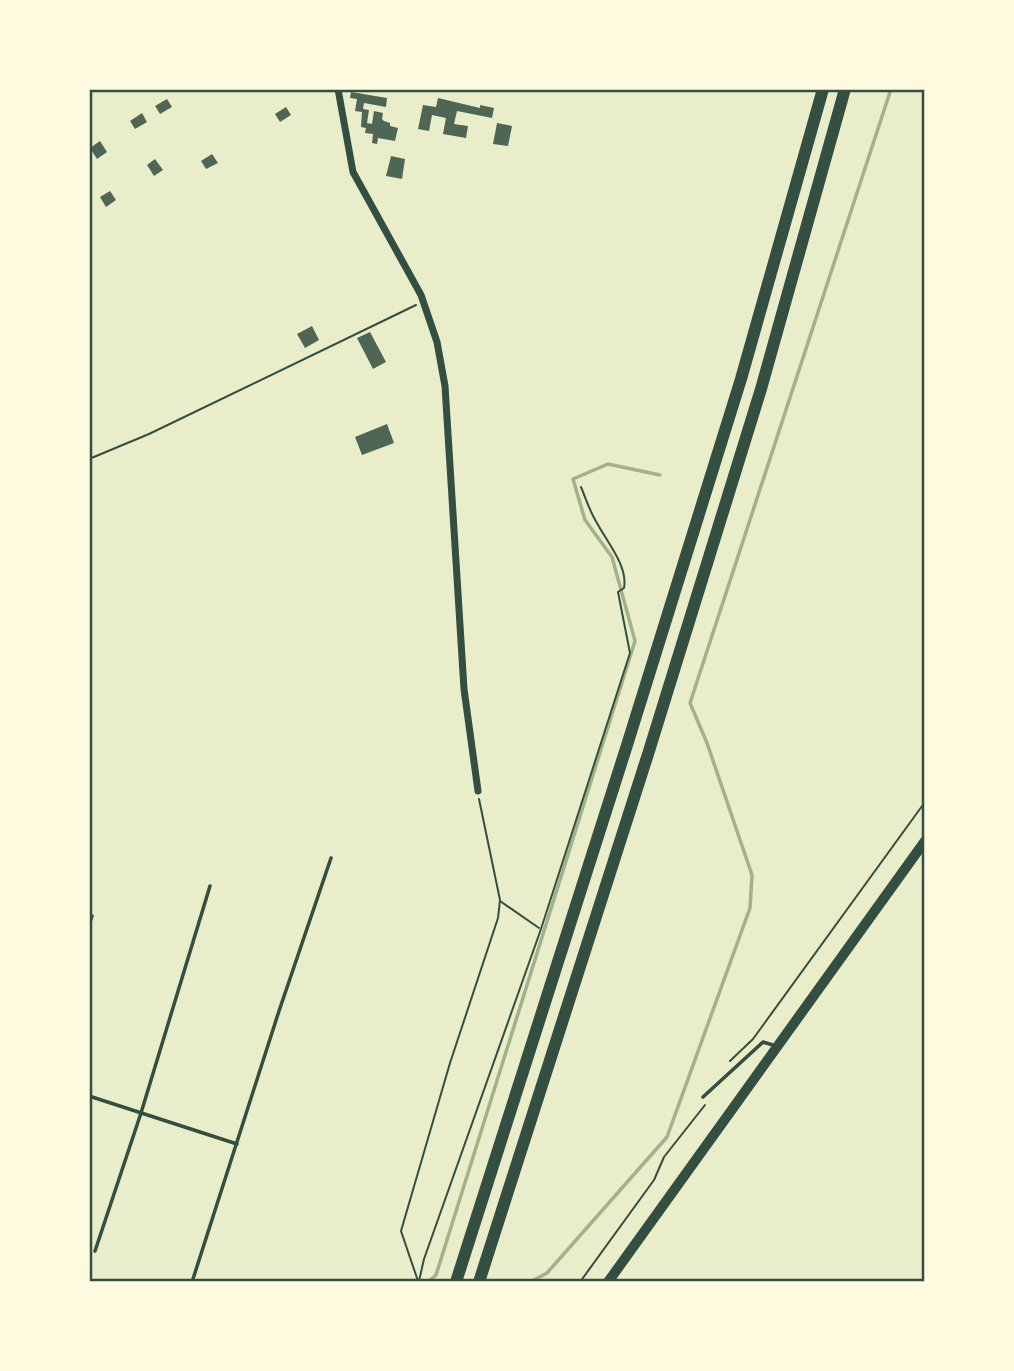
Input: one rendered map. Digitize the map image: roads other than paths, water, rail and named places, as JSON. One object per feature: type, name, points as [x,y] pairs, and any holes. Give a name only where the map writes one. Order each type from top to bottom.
[{"type":"highway","points":[[456,1282],[729,418],[823,89]]},
{"type":"highway","points":[[479,1282],[761,388],[845,89]]},
{"type":"main road","points":[[608,1282],[925,841]]},
{"type":"street","points":[[338,89],[353,172],[423,302],[437,342],[445,386],[464,689],[478,791]]},
{"type":"lane","points":[[192,1282],[331,858]]},
{"type":"lane","points":[[95,1251],[141,1113],[210,886]]},
{"type":"lane","points":[[89,925],[92,916]]},
{"type":"lane","points":[[703,1097],[763,1042],[778,1046]]},
{"type":"lane","points":[[89,1097],[238,1144]]},
{"type":"waterway","points":[[530,1282],[547,1273],[667,1137],[750,908],[752,875],[707,743],[690,703],[891,89]]},
{"type":"waterway","points":[[428,1282],[436,1275],[635,641],[612,557],[585,520],[573,479],[608,464],[660,475]]}]
